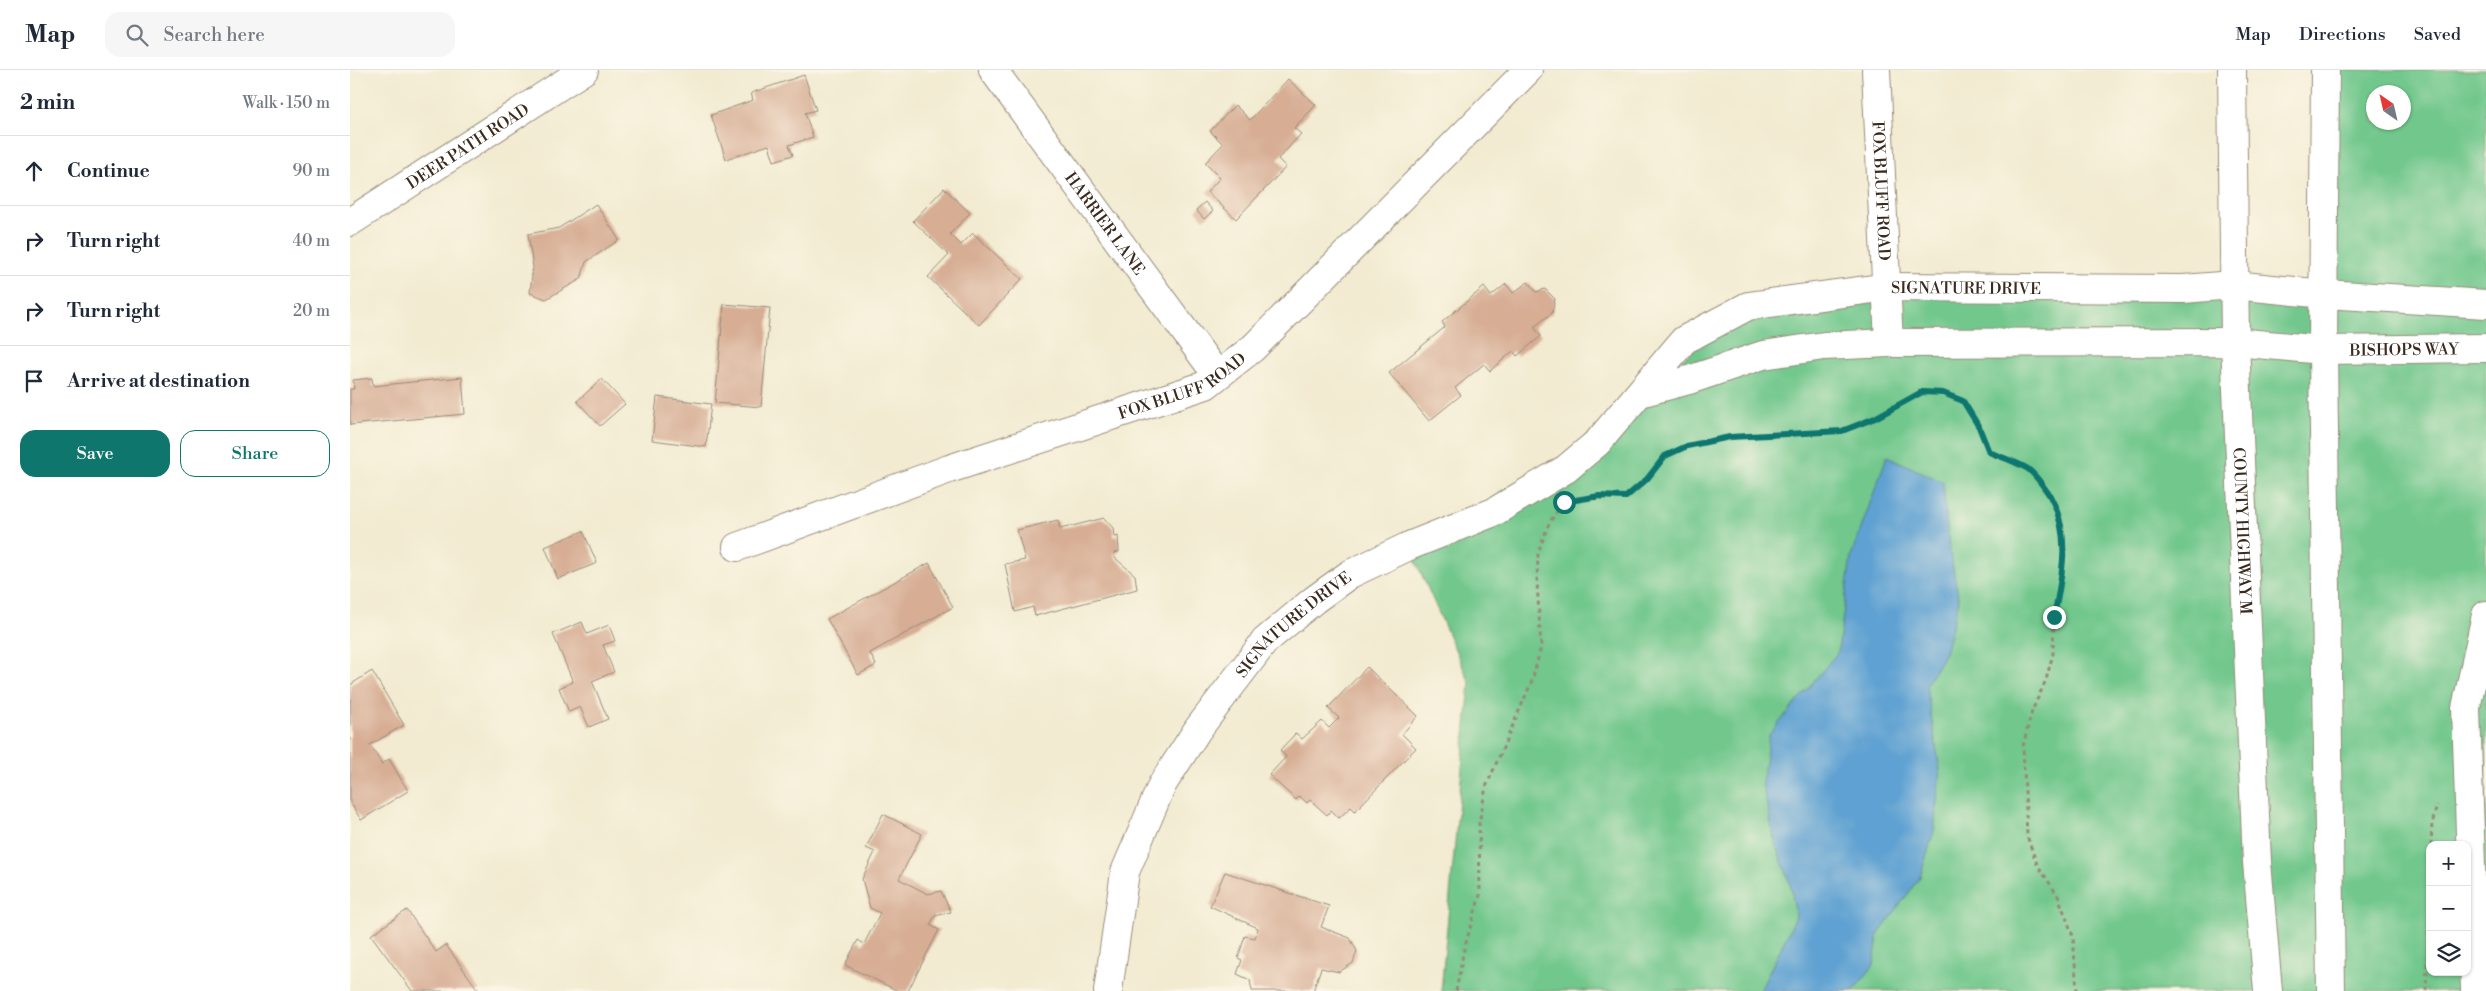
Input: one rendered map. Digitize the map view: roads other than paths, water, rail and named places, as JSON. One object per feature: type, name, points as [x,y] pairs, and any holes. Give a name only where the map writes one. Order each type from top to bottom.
[{"type":"street","name":"DEER PATH ROAD","points":[[350,222],[584,70]]},
{"type":"street","name":"HARRIER LANE","points":[[993,70],[1217,376]]},
{"type":"street","name":"FOX BLUFF ROAD","points":[[737,547],[949,469],[1206,385],[1253,348],[1528,70]]},
{"type":"street","name":"FOX BLUFF ROAD","points":[[1876,70],[1888,287],[1889,343]]},
{"type":"street","name":"COUNTY HIGHWAY M","points":[[2232,70],[2235,342],[2257,862],[2268,991]]},
{"type":"street","points":[[2326,70],[2324,350],[2331,991]]},
{"type":"street","name":"SIGNATURE DRIVE","points":[[1108,991],[1125,872],[1162,785],[1198,729],[1265,642],[1314,600],[1350,574],[1410,546],[1494,512],[1566,469],[1598,442],[1684,340],[1748,306],[1888,287],[2183,289],[2233,285],[2325,294]]},
{"type":"street","points":[[2325,294],[2486,304]]},
{"type":"street","points":[[1640,393],[1689,380],[1763,354],[1824,346],[1889,343],[2235,342],[2324,350]]},
{"type":"street","name":"BISHOPS WAY","points":[[2324,350],[2486,348]]},
{"type":"street","points":[[2475,991],[2466,708],[2486,614]]},
{"type":"water","points":[[1887,456],[1943,482],[1949,548],[1959,600],[1945,653],[1926,685],[1940,770],[1934,831],[1920,877],[1878,935],[1874,965],[1853,991],[1760,991],[1796,917],[1790,883],[1776,846],[1762,783],[1769,735],[1838,652],[1851,557]]}]
